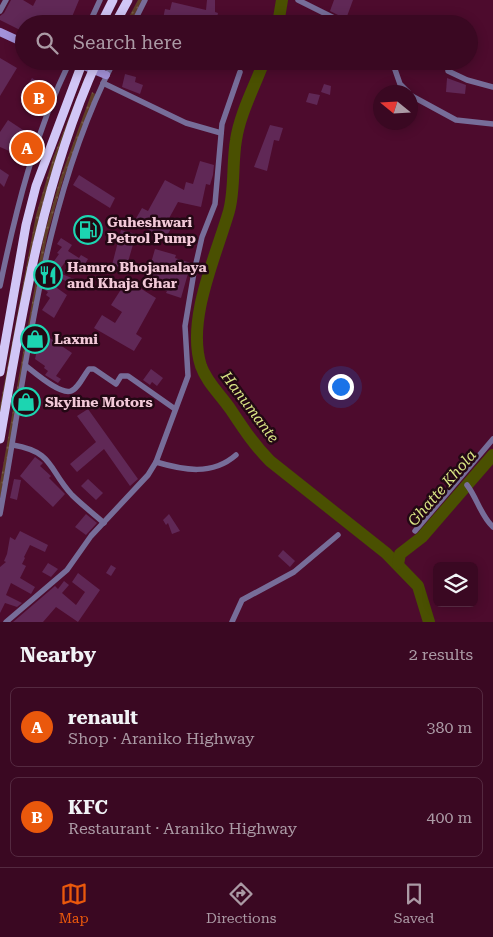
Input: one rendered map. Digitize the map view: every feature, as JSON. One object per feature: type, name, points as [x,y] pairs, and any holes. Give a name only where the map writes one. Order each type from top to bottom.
[{"type":"highway","points":[[106,15],[113,0]]},
{"type":"highway","points":[[120,15],[128,0]]},
{"type":"highway","points":[[0,372],[26,225],[36,186],[79,70]]},
{"type":"highway","points":[[0,439],[39,229],[74,118],[93,70]]},
{"type":"main road","points":[[0,32],[15,40]]},
{"type":"main road","points":[[98,70],[105,79]]},
{"type":"street","points":[[0,11],[6,0]]},
{"type":"street","points":[[93,15],[100,0]]},
{"type":"street","points":[[138,15],[145,0]]},
{"type":"street","points":[[298,0],[328,15]]},
{"type":"street","points":[[0,286],[25,182],[39,136],[67,70]]},
{"type":"street","points":[[0,514],[54,220],[74,156],[110,70]]},
{"type":"street","points":[[395,70],[401,85]]},
{"type":"street","points":[[448,70],[467,80],[493,87]]},
{"type":"street","points":[[6,622],[67,570],[91,536],[148,475],[156,462],[188,376],[185,340],[188,308],[199,245],[215,204],[220,133],[240,72]]},
{"type":"street","points":[[105,79],[186,123],[220,133]]},
{"type":"street","points":[[418,99],[456,120],[493,124]]},
{"type":"street","points":[[26,366],[57,388],[66,392],[74,389],[89,369],[94,369],[116,384],[121,376],[128,376],[175,409]]},
{"type":"street","points":[[415,531],[493,439]]},
{"type":"street","points":[[13,444],[29,447],[40,453],[49,461],[71,494],[104,523]]},
{"type":"street","points":[[156,462],[191,471],[204,470],[230,460],[236,455]]},
{"type":"street","points":[[467,485],[478,499],[482,514],[493,527]]},
{"type":"street","points":[[232,622],[242,600],[294,572],[338,535]]},
{"type":"shaded area","points":[[138,0],[142,0],[134,15],[130,15]]},
{"type":"shaded area","points":[[85,77],[87,77],[50,178],[38,223],[0,425],[0,406],[36,215],[53,158]]},
{"type":"shaded area","points":[[92,92],[95,94],[94,99],[63,180],[47,236],[0,500],[0,483],[44,235],[60,179]]},
{"type":"building","points":[[11,0],[23,0],[33,6],[36,0],[79,0],[73,15],[15,15],[15,28],[0,20],[0,16],[4,13]]},
{"type":"building","points":[[207,0],[215,0],[215,12],[218,13],[218,15],[164,15],[165,9],[170,10],[172,2],[206,10]]},
{"type":"building","points":[[334,0],[353,0],[347,15],[338,15],[330,11]]},
{"type":"building","points":[[0,58],[15,67],[16,70],[0,96]]},
{"type":"building","points":[[125,74],[136,77],[135,82],[143,85],[140,94],[122,87]]},
{"type":"building","points":[[32,78],[48,89],[36,107],[20,97]]},
{"type":"building","points":[[447,78],[466,85],[465,94],[446,92]]},
{"type":"building","points":[[324,84],[331,86],[330,95],[321,92]]},
{"type":"building","points":[[309,93],[320,95],[317,105],[306,102]]},
{"type":"building","points":[[8,120],[26,132],[19,143],[16,154],[0,147],[0,132]]},
{"type":"building","points":[[270,125],[283,128],[279,141],[274,140],[267,171],[254,167]]},
{"type":"building","points":[[200,161],[214,165],[210,185],[206,184],[201,207],[178,202],[167,222],[173,225],[165,239],[134,222],[142,208],[148,211],[165,180],[184,190],[186,182],[193,184]]},
{"type":"building","points":[[0,169],[9,175],[4,187],[0,183]]},
{"type":"building","points":[[79,175],[115,198],[110,208],[73,185]]},
{"type":"building","points":[[121,230],[136,234],[126,269],[112,265]]},
{"type":"building","points":[[61,238],[72,245],[68,251],[79,258],[81,255],[88,259],[81,271],[66,261],[60,269],[63,272],[62,274],[74,279],[72,284],[51,274],[55,266],[52,264],[62,247],[57,244]]},
{"type":"building","points":[[155,249],[176,255],[175,258],[191,263],[181,298],[145,284]]},
{"type":"building","points":[[127,280],[156,298],[136,334],[142,338],[134,351],[94,328],[102,315],[115,323],[122,312],[111,305]]},
{"type":"building","points":[[50,283],[67,295],[54,318],[42,310],[50,298],[46,295],[48,292],[45,290]]},
{"type":"building","points":[[41,332],[72,353],[56,376],[61,379],[58,383],[45,375],[48,371],[44,368],[45,366],[35,359]]},
{"type":"building","points":[[151,369],[163,378],[157,386],[152,382],[150,385],[143,380]]},
{"type":"building","points":[[29,390],[36,390],[36,405],[29,405]]},
{"type":"building","points":[[88,409],[138,479],[130,486],[104,449],[77,472],[70,464],[96,442],[77,416]]},
{"type":"building","points":[[35,457],[43,463],[40,466],[51,476],[49,478],[65,494],[53,507],[20,476]]},
{"type":"building","points":[[14,479],[21,480],[17,500],[10,498]]},
{"type":"building","points":[[88,479],[103,493],[96,500],[81,486]]},
{"type":"building","points":[[86,514],[97,523],[86,535],[75,527]]},
{"type":"building","points":[[169,514],[180,531],[172,534],[168,523],[166,525],[163,520]]},
{"type":"building","points":[[20,531],[48,545],[45,552],[30,545],[22,564],[26,566],[20,578],[35,587],[31,594],[11,583],[6,595],[22,603],[17,607],[5,603],[0,613],[0,567],[6,562],[4,561],[10,537],[15,540]]},
{"type":"building","points":[[283,550],[295,561],[290,567],[278,556]]},
{"type":"building","points":[[48,563],[58,569],[51,577],[42,572]]},
{"type":"building","points":[[111,565],[116,568],[111,576],[106,573]]},
{"type":"building","points":[[78,573],[100,590],[78,622],[56,607],[43,622],[13,622],[55,586],[58,589],[64,581],[69,585],[62,593],[76,605],[85,592],[72,582]]},
{"type":"waterway","name":"Hanumante","points":[[280,15],[282,0]]},
{"type":"waterway","name":"Hanumante","points":[[260,70],[238,130],[231,203],[210,268],[200,309],[197,348],[201,366],[210,383],[254,443],[270,461],[386,553],[418,586],[429,622]]},
{"type":"waterway","name":"Ghatte Khola","points":[[398,564],[400,554],[422,537],[493,455]]},
{"type":"place","name":"KFC","points":[[39,98]]},
{"type":"place","name":"renault","points":[[27,148]]},
{"type":"place","name":"Guheshwari Petrol Pump","points":[[88,230]]},
{"type":"place","name":"Hamro Bhojanalaya and Khaja Ghar","points":[[48,275]]},
{"type":"place","name":"Laxmi","points":[[35,339]]},
{"type":"place","name":"Skyline Motors","points":[[26,402]]}]
